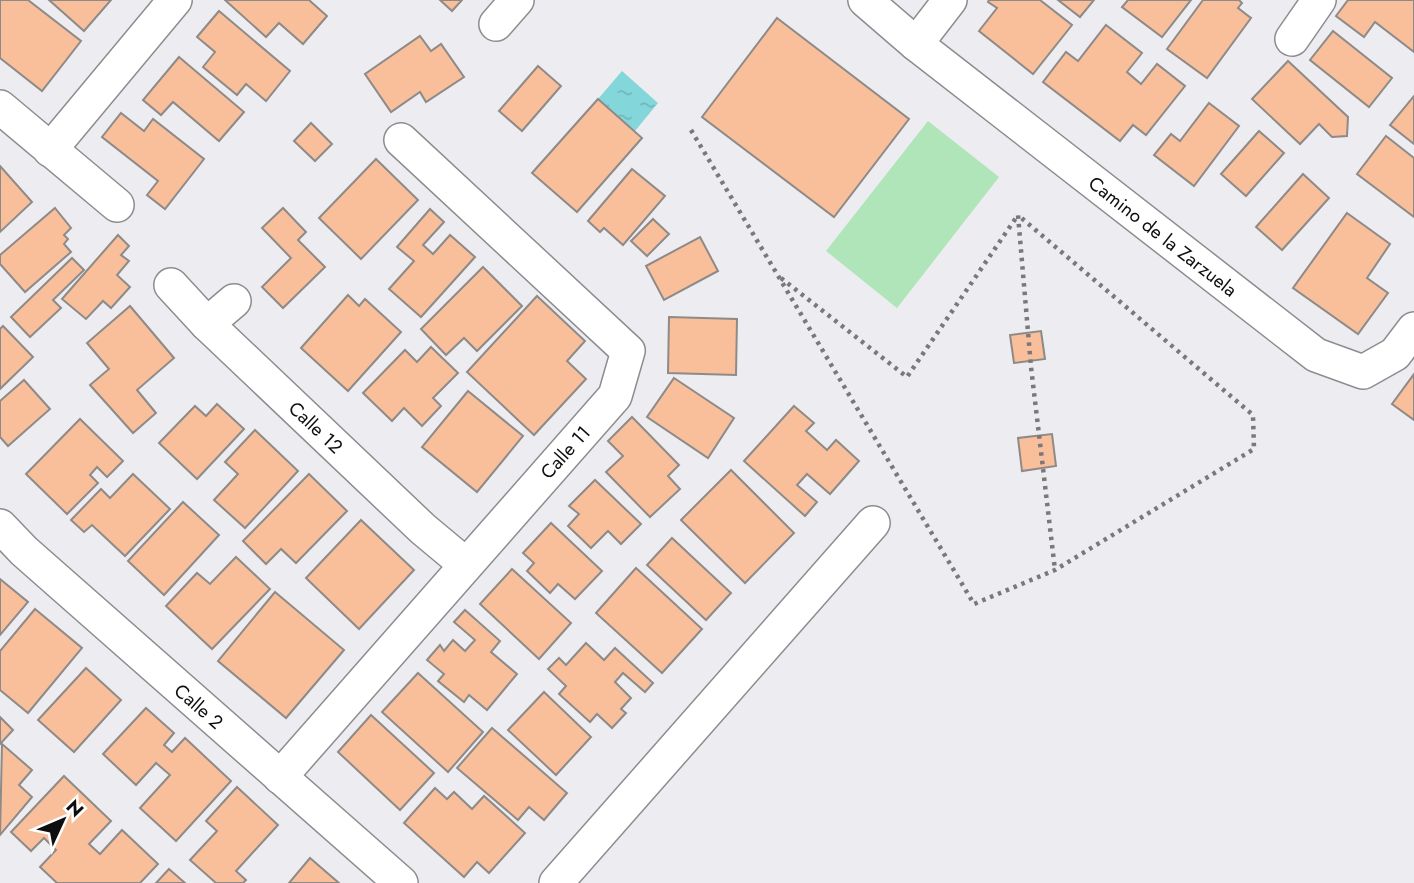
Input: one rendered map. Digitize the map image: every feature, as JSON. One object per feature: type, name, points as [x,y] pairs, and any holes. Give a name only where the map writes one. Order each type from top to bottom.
[{"type":"street","points":[[50,150],[176,0]]},
{"type":"street","name":"Camino de la Zarzuela","points":[[865,0],[916,44],[1316,355],[1363,372],[1395,354],[1414,329]]},
{"type":"street","points":[[916,44],[950,0]]},
{"type":"street","points":[[1292,39],[1319,0]]},
{"type":"street","points":[[0,107],[117,205]]},
{"type":"street","name":"Calle 11","points":[[280,777],[615,396],[628,351],[401,140]]},
{"type":"street","name":"Calle 12","points":[[171,285],[206,324],[423,529],[465,564]]},
{"type":"street","points":[[206,324],[234,301]]},
{"type":"street","points":[[556,883],[873,523]]},
{"type":"street","name":"Calle 2","points":[[0,526],[23,551],[401,883]]},
{"type":"path","points":[[691,130],[974,604],[1055,570],[1254,449],[1253,415],[1018,215]]},
{"type":"path","points":[[779,276],[907,377],[1018,215]]},
{"type":"path","points":[[1018,215],[1031,367],[1055,570]]},
{"type":"green space","points":[[928,121],[999,177],[897,308],[826,251]]},
{"type":"water","points":[[622,71],[658,103],[635,131],[598,99]]},
{"type":"building","points":[[0,0],[28,0],[81,41],[42,91],[0,58]]},
{"type":"building","points":[[49,0],[111,0],[84,31]]},
{"type":"building","points":[[225,0],[309,0],[327,16],[303,44],[279,23],[266,37]]},
{"type":"building","points":[[440,0],[462,0],[452,11]]},
{"type":"building","points":[[1040,0],[1072,25],[1033,74],[979,31],[997,8],[988,2]]},
{"type":"building","points":[[1058,0],[1094,0],[1080,17]]},
{"type":"building","points":[[1128,0],[1191,0],[1162,37],[1122,7]]},
{"type":"building","points":[[1203,0],[1239,0],[1242,3],[1238,8],[1251,18],[1207,78],[1167,49]]},
{"type":"building","points":[[1348,0],[1414,0],[1414,52],[1375,22],[1364,37],[1336,16]]},
{"type":"building","points":[[219,11],[290,71],[266,101],[246,84],[237,95],[203,67],[215,52],[197,37]]},
{"type":"building","points":[[777,18],[909,119],[834,217],[702,117]]},
{"type":"building","points":[[1106,25],[1142,53],[1127,72],[1141,84],[1157,64],[1185,86],[1146,135],[1133,125],[1120,141],[1043,82],[1066,52],[1078,61]]},
{"type":"building","points":[[1333,31],[1392,78],[1369,107],[1310,60]]},
{"type":"building","points":[[420,36],[431,51],[441,44],[464,77],[426,102],[420,92],[391,112],[365,74]]},
{"type":"building","points":[[179,57],[244,112],[219,141],[173,102],[161,115],[143,100]]},
{"type":"building","points":[[1288,61],[1348,117],[1347,136],[1332,137],[1319,124],[1300,144],[1252,99]]},
{"type":"building","points":[[538,66],[561,86],[522,131],[499,111]]},
{"type":"building","points":[[1414,96],[1414,144],[1390,125]]},
{"type":"building","points":[[598,99],[642,138],[577,212],[532,173]]},
{"type":"building","points":[[1209,103],[1239,126],[1194,186],[1154,155],[1171,134],[1180,141]]},
{"type":"building","points":[[121,113],[144,131],[153,119],[204,159],[165,209],[147,195],[158,181],[102,137]]},
{"type":"building","points":[[311,123],[332,144],[315,161],[294,141]]},
{"type":"building","points":[[1259,131],[1284,153],[1246,196],[1221,174]]},
{"type":"building","points":[[1386,136],[1414,158],[1414,217],[1357,174]]},
{"type":"building","points":[[376,159],[418,200],[361,259],[319,218]]},
{"type":"building","points":[[0,166],[32,202],[0,232]]},
{"type":"building","points":[[632,169],[665,196],[623,245],[604,228],[600,232],[588,221]]},
{"type":"building","points":[[1303,174],[1329,198],[1282,250],[1256,227]]},
{"type":"building","points":[[55,208],[71,228],[64,235],[68,239],[64,244],[71,252],[25,292],[0,264],[0,255]]},
{"type":"building","points":[[283,208],[306,232],[298,240],[325,267],[283,308],[262,287],[291,258],[262,228]]},
{"type":"building","points":[[430,209],[444,222],[423,245],[433,254],[450,235],[475,257],[421,317],[389,289],[414,261],[397,247]]},
{"type":"building","points":[[1347,213],[1390,244],[1367,278],[1388,293],[1358,334],[1293,288]]},
{"type":"building","points":[[653,219],[669,234],[647,256],[631,241]]},
{"type":"building","points":[[118,235],[129,246],[121,255],[129,261],[117,275],[130,287],[111,308],[103,301],[86,319],[62,299]]},
{"type":"building","points":[[700,237],[718,271],[664,300],[646,266]]},
{"type":"building","points":[[72,258],[84,270],[53,300],[61,308],[30,337],[11,317]]},
{"type":"building","points":[[483,267],[522,306],[477,351],[464,338],[446,355],[421,329]]},
{"type":"building","points":[[348,295],[359,306],[365,299],[401,332],[348,391],[301,348]]},
{"type":"building","points":[[537,296],[585,341],[567,361],[586,379],[534,435],[467,372]]},
{"type":"building","points":[[130,306],[174,358],[137,390],[156,413],[133,433],[90,385],[109,369],[87,343]]},
{"type":"building","points":[[669,317],[737,319],[736,375],[668,373]]},
{"type":"building","points":[[3,326],[33,357],[0,389],[0,329]]},
{"type":"building","points":[[1041,331],[1045,359],[1014,363],[1010,335]]},
{"type":"building","points":[[431,347],[458,373],[433,398],[441,406],[422,426],[404,408],[392,421],[363,393],[405,350],[417,362]]},
{"type":"building","points":[[1414,374],[1414,420],[1392,404]]},
{"type":"building","points":[[674,378],[734,418],[708,458],[647,417]]},
{"type":"building","points":[[24,380],[50,409],[8,446],[0,437],[0,401]]},
{"type":"building","points":[[468,391],[523,436],[477,492],[422,447]]},
{"type":"building","points":[[217,404],[244,429],[197,479],[159,443],[195,406],[206,416]]},
{"type":"building","points":[[794,406],[814,423],[806,431],[827,450],[836,440],[859,461],[830,494],[807,474],[797,485],[817,502],[805,516],[744,461]]},
{"type":"building","points":[[632,417],[679,465],[668,476],[680,489],[650,517],[606,472],[623,456],[608,441]]},
{"type":"building","points":[[80,419],[123,461],[107,477],[97,467],[90,475],[98,483],[67,514],[26,474]]},
{"type":"building","points":[[255,430],[298,471],[245,528],[214,500],[238,474],[225,462]]},
{"type":"building","points":[[1052,434],[1056,466],[1022,471],[1018,438]]},
{"type":"building","points":[[731,470],[794,533],[745,583],[681,520]]},
{"type":"building","points":[[133,474],[170,509],[125,556],[92,525],[84,532],[71,520],[101,489],[110,498]]},
{"type":"building","points":[[309,474],[347,511],[296,563],[281,549],[266,564],[243,541]]},
{"type":"building","points":[[595,480],[641,524],[621,544],[608,531],[591,548],[568,526],[579,514],[569,506]]},
{"type":"building","points":[[183,502],[219,535],[164,595],[128,561]]},
{"type":"building","points":[[361,520],[414,570],[359,629],[306,578]]},
{"type":"building","points":[[551,523],[602,571],[575,599],[558,584],[550,593],[527,571],[534,563],[523,553]]},
{"type":"building","points":[[672,538],[731,593],[706,620],[647,565]]},
{"type":"building","points":[[236,557],[270,589],[212,649],[166,606],[197,573],[210,584]]},
{"type":"building","points":[[636,568],[702,629],[662,673],[596,613]]},
{"type":"building","points":[[512,569],[571,623],[539,659],[480,604]]},
{"type":"building","points":[[0,579],[28,602],[0,635]]},
{"type":"building","points":[[275,592],[344,650],[286,718],[218,661]]},
{"type":"building","points":[[35,609],[82,648],[28,713],[0,690],[0,651]]},
{"type":"building","points":[[465,610],[500,641],[491,652],[517,674],[487,710],[469,695],[464,702],[438,681],[444,674],[427,660],[440,645],[444,651],[453,640],[465,651],[475,640],[454,622]]},
{"type":"building","points":[[586,643],[604,660],[615,648],[653,683],[645,692],[623,673],[615,682],[631,698],[621,709],[626,713],[612,728],[597,714],[590,722],[559,694],[566,686],[548,669],[559,658],[566,665]]},
{"type":"building","points":[[86,668],[121,700],[74,752],[38,720]]},
{"type":"building","points":[[418,673],[483,732],[448,772],[382,712]]},
{"type":"building","points":[[544,692],[591,737],[556,775],[508,730]]},
{"type":"building","points":[[146,708],[174,733],[164,745],[172,752],[185,738],[231,781],[176,841],[140,808],[170,775],[156,763],[136,785],[103,754]]},
{"type":"building","points":[[371,715],[434,773],[400,810],[338,752]]},
{"type":"building","points":[[0,717],[13,730],[0,744]]},
{"type":"building","points":[[492,728],[567,793],[544,820],[529,807],[518,820],[457,768]]},
{"type":"building","points":[[2,744],[32,770],[19,785],[32,797],[0,835]]},
{"type":"building","points":[[64,776],[111,821],[89,844],[100,854],[122,830],[158,864],[140,883],[57,883],[40,867],[56,850],[44,838],[31,851],[11,832]]},
{"type":"building","points":[[237,787],[278,825],[236,871],[246,880],[243,883],[216,883],[190,860],[217,831],[206,821]]},
{"type":"building","points":[[435,788],[447,799],[454,792],[472,809],[484,796],[525,833],[489,873],[477,862],[464,877],[404,823]]},
{"type":"building","points":[[310,858],[339,883],[289,883]]},
{"type":"building","points":[[169,869],[185,883],[156,883]]}]
